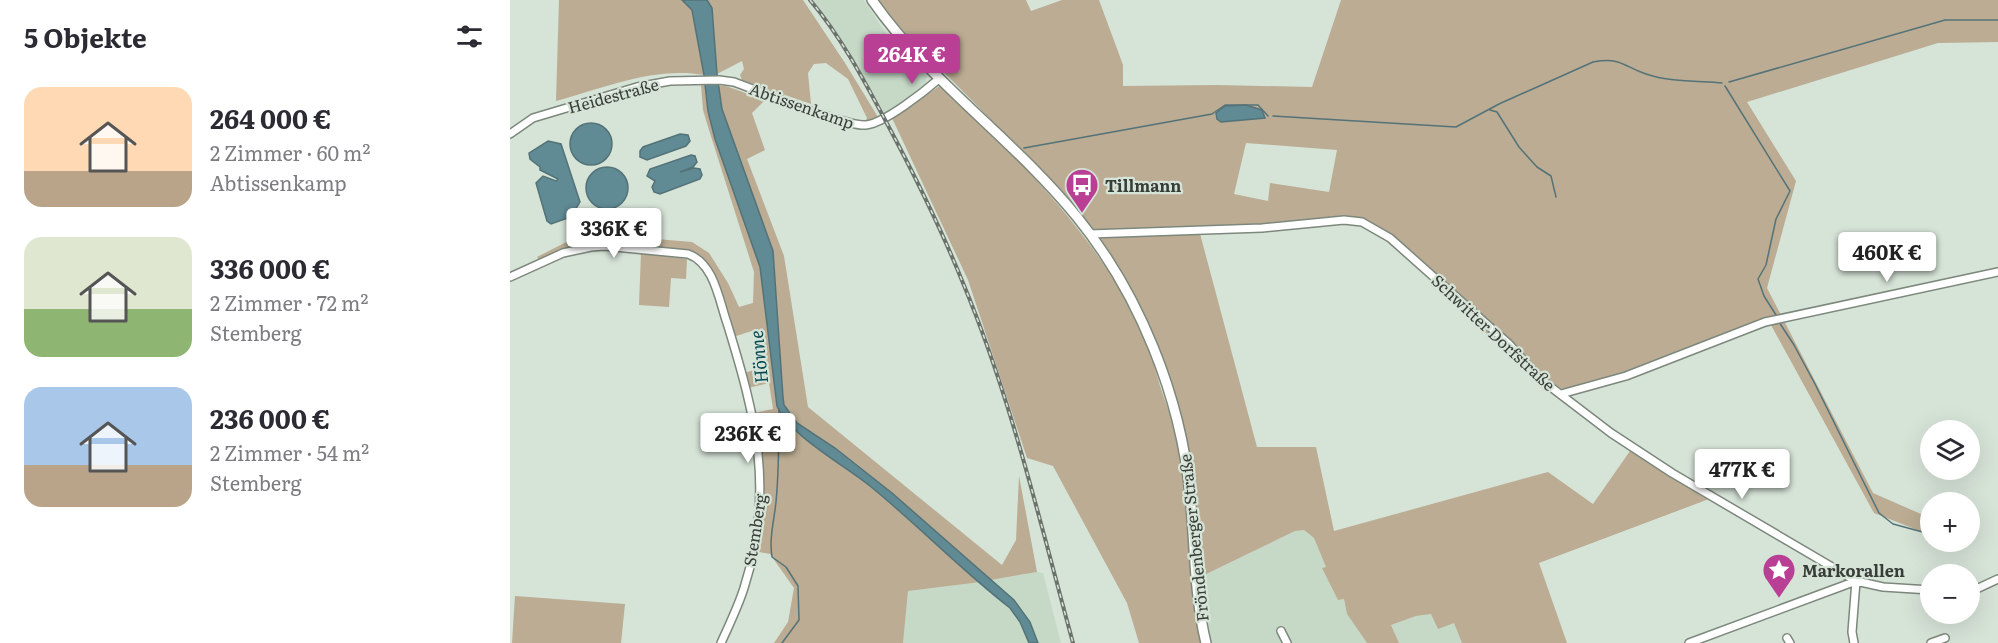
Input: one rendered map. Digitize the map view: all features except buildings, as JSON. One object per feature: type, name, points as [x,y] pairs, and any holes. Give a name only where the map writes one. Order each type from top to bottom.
[{"type":"main road","name":"Fröndenberger Straße","points":[[872,0],[894,30],[1048,184],[1090,234],[1116,275],[1147,334],[1172,406],[1190,493],[1198,605],[1206,643]]},
{"type":"street","name":"Abtissenkamp","points":[[721,80],[835,118],[868,125],[919,96],[940,78]]},
{"type":"street","name":"Heidestraße","points":[[510,134],[533,118],[608,94],[670,81],[721,80]]},
{"type":"street","name":"Schwitter Dorfstraße","points":[[1090,234],[1262,228],[1344,220],[1362,222],[1390,238],[1406,252],[1509,344],[1539,378],[1611,433],[1652,460],[1856,581],[1882,587],[1920,589]]},
{"type":"street","name":"Stemberg","points":[[510,277],[563,253],[604,246],[688,254],[697,257],[704,264],[715,286],[747,387],[758,441],[761,476],[760,512],[744,588],[721,643]]},
{"type":"street","points":[[1561,394],[1626,376],[1734,333],[1777,319],[1998,272]]},
{"type":"street","points":[[1980,587],[1998,579]]},
{"type":"street","points":[[1689,643],[1707,640],[1856,581],[1852,632],[1854,643]]},
{"type":"street","points":[[1281,631],[1287,643]]},
{"type":"street","points":[[1931,643],[1945,638]]},
{"type":"shaded area","points":[[559,0],[682,0],[692,10],[704,75],[667,73],[648,76],[556,101]]},
{"type":"shaded area","points":[[707,0],[803,0],[878,117],[866,121],[867,118],[848,79],[826,63],[814,64],[808,73],[811,104],[742,80],[740,75],[744,69],[742,61],[717,74],[712,8]]},
{"type":"shaded area","points":[[813,0],[864,0],[885,32],[926,76],[926,83],[910,99],[885,114],[843,42]]},
{"type":"shaded area","points":[[878,0],[1026,0],[1031,11],[1062,0],[1099,0],[1123,65],[1123,86],[1312,87],[1341,0],[1998,0],[1998,42],[1938,43],[1747,102],[1796,181],[1767,288],[1873,493],[1920,514],[1920,531],[1874,513],[1771,325],[1572,395],[1551,382],[1539,385],[1392,241],[1365,223],[1344,220],[1199,230],[1257,447],[1316,447],[1334,531],[1548,472],[1593,504],[1630,451],[1709,499],[1539,563],[1567,643],[1462,643],[1454,623],[1438,629],[1431,614],[1416,616],[1391,625],[1399,643],[1367,643],[1347,614],[1344,599],[1338,600],[1322,568],[1326,567],[1314,538],[1304,530],[1295,531],[1200,577],[1192,481],[1149,328],[1112,258],[1077,209],[904,32]],"holes":[[[1246,143],[1337,150],[1329,192],[1270,183],[1268,201],[1234,194]]]},
{"type":"shaded area","points":[[701,85],[726,86],[765,100],[752,113],[765,150],[747,159],[784,256],[808,407],[1002,565],[1016,540],[1019,476],[1037,572],[908,591],[903,643],[774,643],[788,622],[794,588],[770,554],[754,551],[760,515],[762,482],[760,449],[754,413],[773,409],[769,383],[748,388],[744,373],[764,367],[758,329],[733,337],[719,289],[708,266],[700,257],[691,252],[614,248],[556,254],[539,260],[537,257],[584,233],[692,242],[709,253],[728,283],[739,307],[753,303],[754,272],[703,110]]},
{"type":"shaded area","points":[[941,85],[1025,168],[1077,228],[1122,293],[1141,328],[1175,430],[1182,462],[1194,592],[1202,643],[1139,643],[1127,603],[1053,466],[1027,458],[968,280],[892,118]]},
{"type":"shaded area","points":[[641,253],[687,259],[686,279],[671,278],[669,307],[639,305]]},
{"type":"shaded area","points":[[1304,530],[1314,538],[1326,567],[1322,568],[1344,599],[1347,614],[1367,643],[1212,643],[1203,608],[1200,577],[1295,531]]},
{"type":"shaded area","points":[[1043,573],[1061,643],[903,643],[908,591]]},
{"type":"shaded area","points":[[515,596],[625,604],[621,643],[512,643]]},
{"type":"shaded area","points":[[1431,614],[1454,623],[1462,643],[1399,643],[1391,625],[1416,616]]},
{"type":"water","points":[[682,0],[707,0],[712,8],[722,109],[773,251],[784,405],[797,423],[835,448],[892,493],[1014,600],[1030,622],[1038,643],[1029,643],[1020,622],[1010,608],[870,486],[805,439],[783,417],[777,406],[760,267],[715,139],[708,111],[692,10]]},
{"type":"water","points":[[1246,105],[1262,110],[1265,118],[1221,122],[1217,119],[1216,113],[1225,106]]},
{"type":"water","points":[[591,123],[606,129],[612,144],[606,159],[591,165],[576,159],[570,144],[576,129]]},
{"type":"water","points":[[680,134],[688,135],[690,141],[686,146],[647,160],[640,157],[643,147]]},
{"type":"water","points":[[548,141],[561,144],[580,202],[571,217],[551,224],[547,221],[536,183],[543,176],[556,181],[558,179],[540,170],[540,167],[530,159],[529,153]]},
{"type":"water","points":[[691,155],[695,156],[697,162],[693,167],[680,172],[694,168],[700,169],[702,175],[700,179],[660,194],[654,192],[652,187],[655,181],[647,176],[650,169]]},
{"type":"water","points":[[607,167],[615,168],[622,173],[627,180],[627,196],[622,203],[615,208],[607,209],[599,208],[592,203],[587,196],[586,188],[587,180],[592,173],[599,168]]},
{"type":"waterway","points":[[1729,82],[1945,20],[1998,20]]},
{"type":"waterway","points":[[1273,116],[1456,127],[1499,104],[1593,62],[1603,61],[1616,61],[1646,74],[1664,78],[1722,83]]},
{"type":"waterway","points":[[1725,86],[1790,191],[1776,219],[1766,265],[1758,279],[1764,296],[1776,315]]},
{"type":"waterway","points":[[1024,148],[1212,114],[1225,105],[1258,105],[1268,116]]},
{"type":"waterway","points":[[1490,110],[1497,112],[1519,147],[1537,167],[1551,176],[1556,197]]},
{"type":"waterway","points":[[1779,322],[1815,384],[1879,513],[1893,524],[1920,531]]},
{"type":"waterway","points":[[779,409],[778,479],[771,550],[772,557],[786,567],[798,586],[799,620],[782,643]]},
{"type":"railway","points":[[810,0],[844,47],[873,97],[929,206],[963,283],[1010,416],[1073,643]]},
{"type":"place","name":"Tillmann","points":[[1082,214]]},
{"type":"place","name":"Markorallen","points":[[1779,599]]},
{"type":"water label","name":"Hönne","points":[[758,357]]}]
